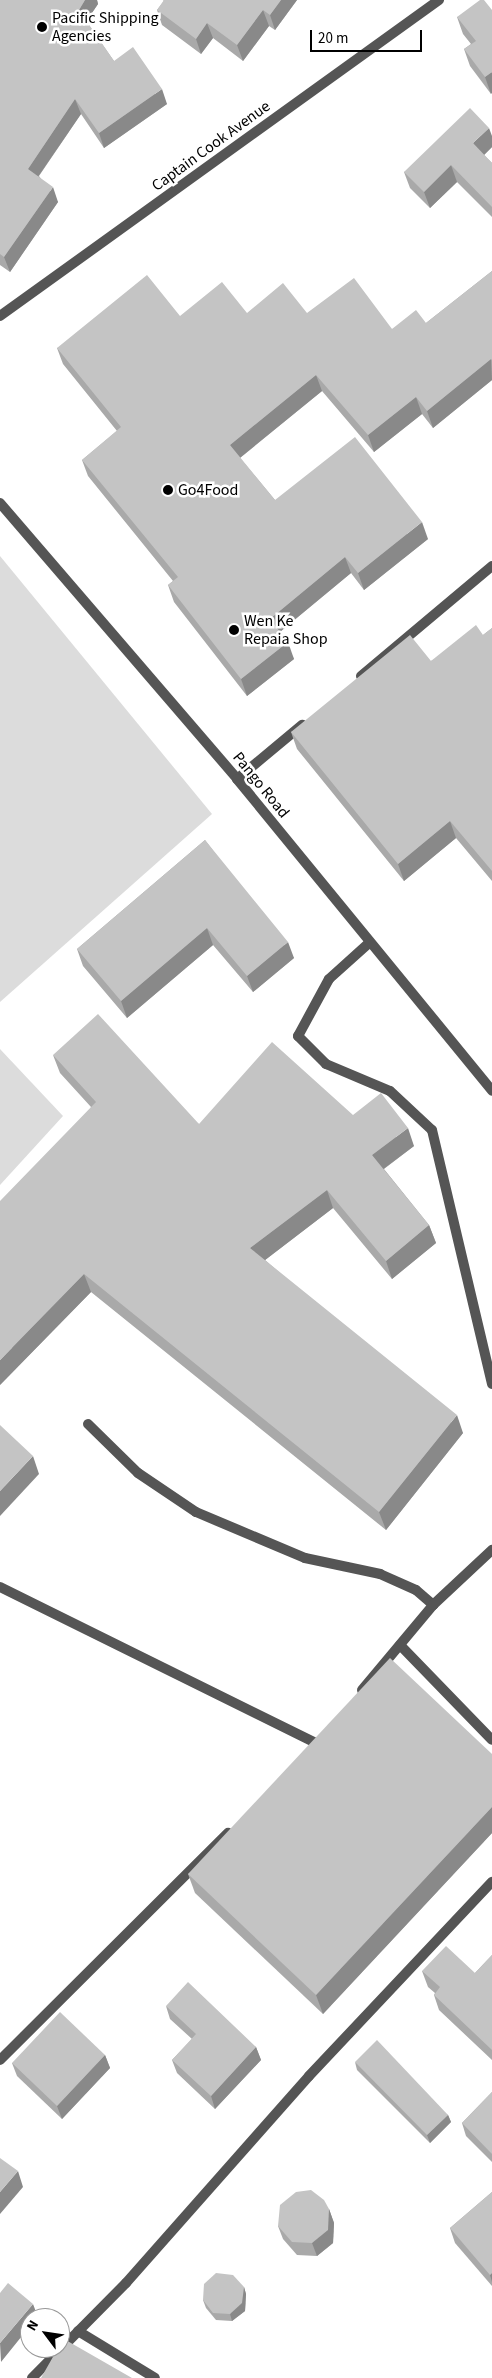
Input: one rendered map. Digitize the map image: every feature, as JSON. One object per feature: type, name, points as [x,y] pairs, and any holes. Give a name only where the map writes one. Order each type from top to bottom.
[{"type":"street","name":"Captain Cook Avenue","points":[[0,316],[439,0]]},
{"type":"street","name":"Pango Road","points":[[0,503],[237,779],[369,943],[492,1091]]},
{"type":"street","points":[[350,685],[492,566]]},
{"type":"street","points":[[237,779],[312,716]]},
{"type":"street","points":[[369,943],[329,979],[298,1036],[326,1064],[390,1091],[432,1130],[492,1384]]},
{"type":"street","points":[[88,1424],[138,1473],[196,1512],[305,1558],[380,1574],[416,1590],[433,1605]]},
{"type":"street","points":[[355,1698],[433,1605],[492,1550]]},
{"type":"street","points":[[0,1586],[317,1743]]},
{"type":"street","points":[[400,1644],[492,1740]]},
{"type":"street","points":[[0,2060],[240,1821]]},
{"type":"street","points":[[32,2378],[126,2283],[309,2076],[492,1882]]},
{"type":"street","points":[[78,2331],[155,2378]]},
{"type":"shaded area","points":[[0,556],[212,814],[0,1002]]},
{"type":"shaded area","points":[[0,1049],[63,1116],[0,1185]]},
{"type":"building","points":[[0,0],[85,0],[79,10],[114,61],[133,47],[162,89],[99,133],[75,99],[28,169],[53,187],[4,257],[0,254]]},
{"type":"building","points":[[164,0],[281,0],[270,15],[263,10],[237,45],[207,23],[196,39],[157,10]]},
{"type":"building","points":[[480,0],[484,0],[492,10],[492,72],[485,77],[464,49],[476,41],[457,17]]},
{"type":"building","points":[[470,108],[489,128],[473,143],[492,163],[492,207],[451,165],[424,192],[404,172]]},
{"type":"building","points":[[492,271],[492,360],[427,411],[416,397],[368,435],[316,375],[230,445],[275,500],[355,437],[422,522],[358,573],[345,557],[270,619],[288,642],[241,679],[168,585],[178,577],[82,460],[121,427],[57,348],[147,275],[180,316],[222,282],[247,313],[283,283],[307,313],[354,278],[392,329],[416,310],[426,323]]},
{"type":"building","points":[[476,625],[483,635],[492,628],[492,871],[450,821],[398,864],[291,732],[410,635],[431,661]]},
{"type":"building","points":[[205,840],[288,942],[247,976],[207,928],[121,1001],[77,949]]},
{"type":"building","points":[[98,1014],[199,1124],[272,1042],[353,1115],[381,1093],[408,1128],[372,1155],[429,1225],[386,1261],[327,1190],[250,1248],[457,1415],[379,1512],[84,1274],[0,1360],[0,1201],[96,1102],[53,1055]]},
{"type":"building","points":[[0,1425],[33,1456],[0,1491]]},
{"type":"building","points":[[390,1658],[492,1754],[492,1807],[316,1995],[188,1874]]},
{"type":"building","points":[[446,1946],[475,1973],[492,1955],[492,2050],[434,1995],[440,1987],[422,1971]]},
{"type":"building","points":[[188,1982],[256,2047],[211,2096],[172,2060],[196,2034],[166,2006]]},
{"type":"building","points":[[60,2012],[105,2055],[57,2106],[12,2063]]},
{"type":"building","points":[[377,2040],[448,2115],[427,2135],[355,2062]]},
{"type":"building","points":[[492,2092],[492,2154],[462,2123]]},
{"type":"building","points":[[0,2158],[18,2171],[0,2192]]},
{"type":"building","points":[[311,2190],[324,2200],[329,2209],[328,2230],[312,2243],[292,2242],[278,2226],[280,2205],[296,2192]]},
{"type":"building","points":[[492,2192],[492,2273],[490,2275],[450,2228]]},
{"type":"building","points":[[216,2273],[233,2275],[244,2287],[242,2303],[230,2314],[213,2313],[203,2300],[204,2284]]},
{"type":"building","points":[[8,2283],[33,2304],[30,2308],[20,2308],[20,2319],[0,2343],[0,2293]]},
{"type":"building","points":[[70,2342],[132,2378],[41,2378],[52,2358],[70,2358]]},
{"type":"place","name":"Pacific Shipping Agencies","points":[[42,27]]},
{"type":"place","name":"Go4Food","points":[[168,490]]},
{"type":"place","name":"Wen Ke Repaia Shop","points":[[234,630]]}]
